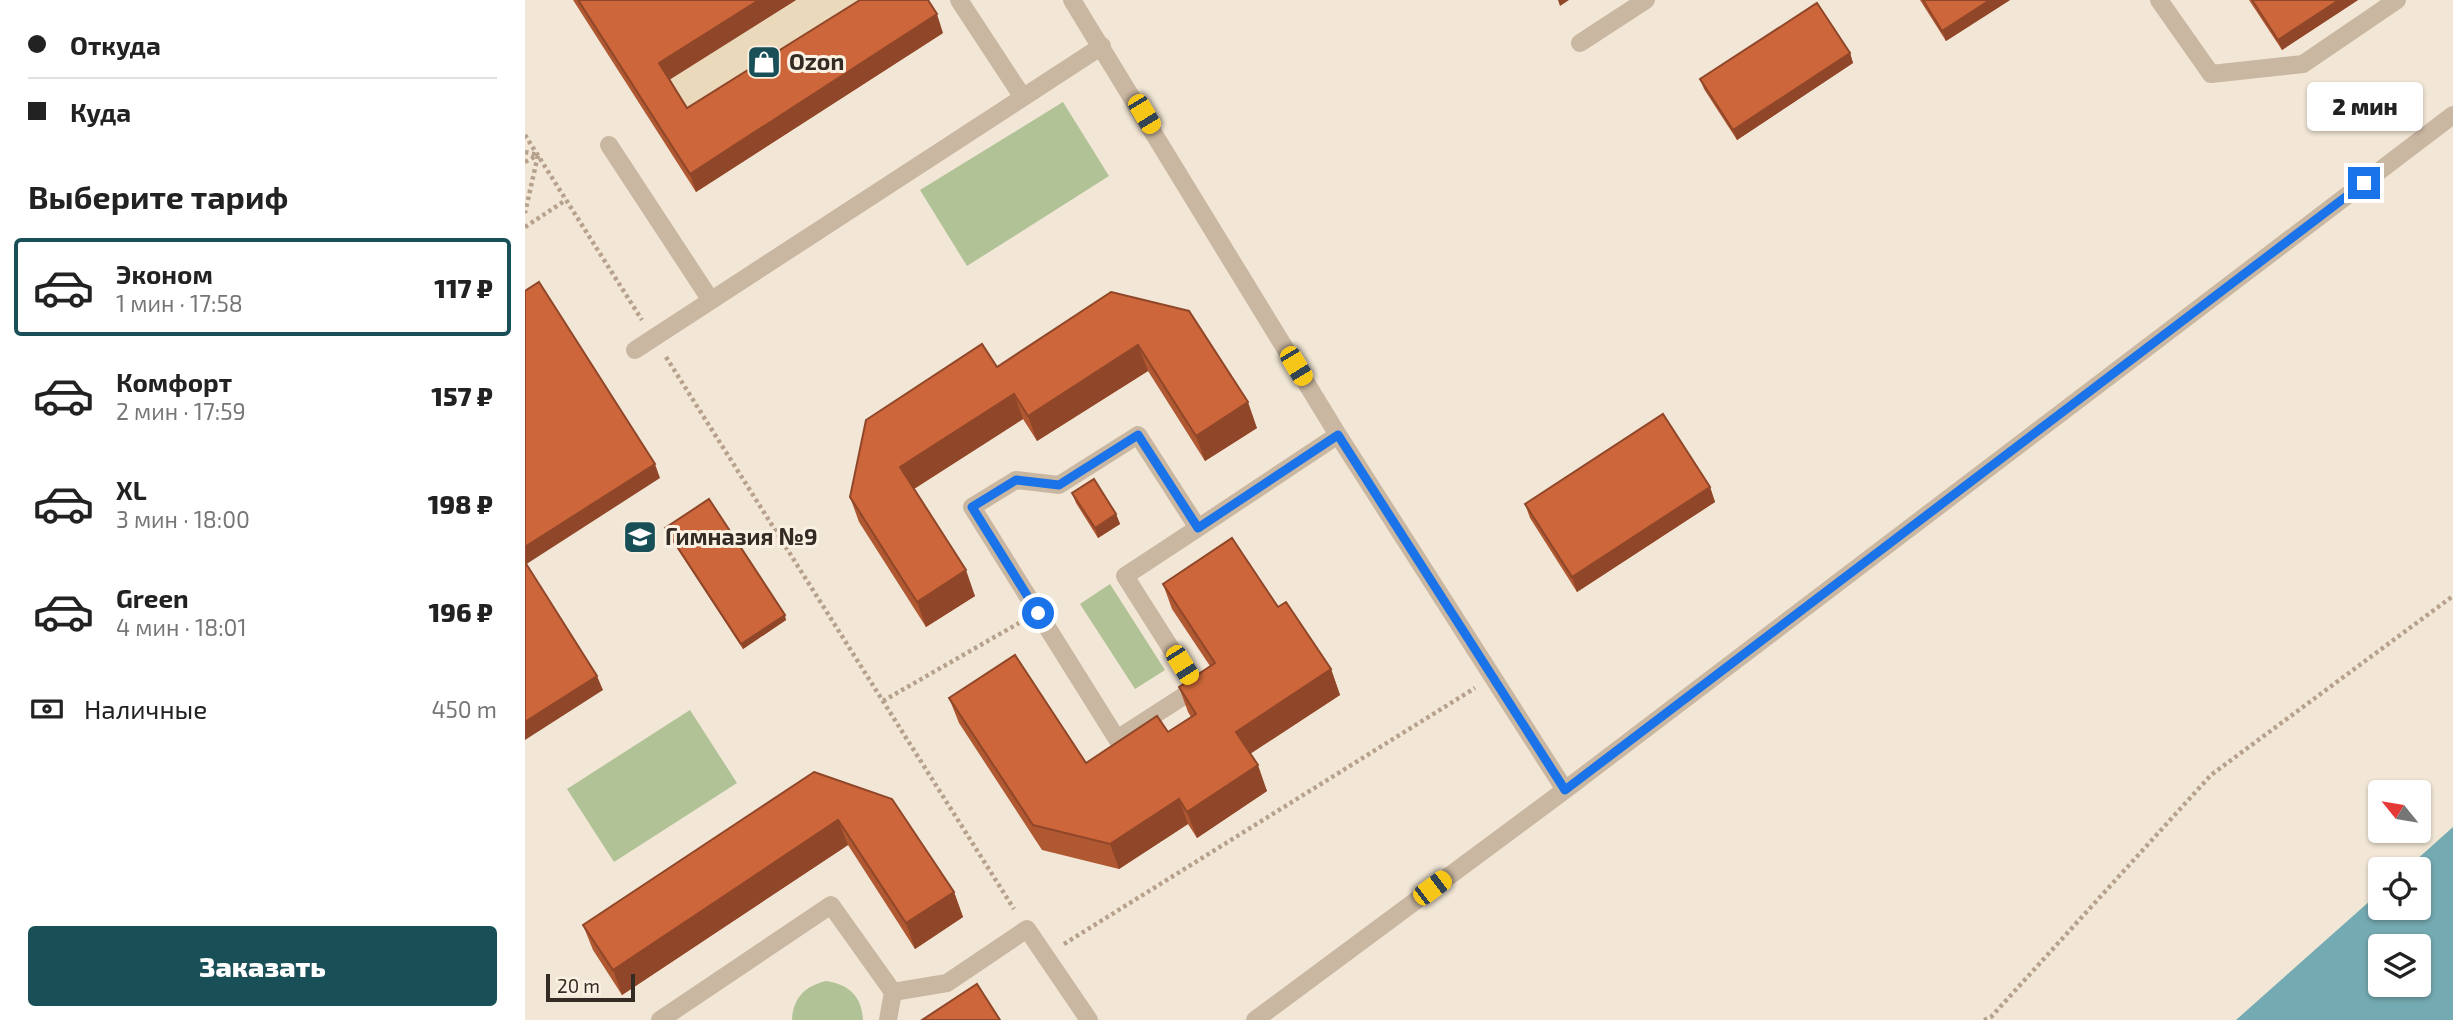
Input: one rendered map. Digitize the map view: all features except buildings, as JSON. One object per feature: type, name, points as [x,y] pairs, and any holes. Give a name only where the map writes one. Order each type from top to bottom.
[{"type":"street","points":[[959,0],[1022,96]]},
{"type":"street","points":[[1072,0],[1338,435],[1565,790]]},
{"type":"street","points":[[1580,43],[1646,0]]},
{"type":"street","points":[[2159,0],[2211,74],[2303,64],[2397,0]]},
{"type":"street","points":[[635,350],[1102,46]]},
{"type":"street","points":[[1255,1020],[1565,790],[2453,116]]},
{"type":"street","points":[[609,145],[710,299]]},
{"type":"street","points":[[1198,528],[1138,435],[1059,485],[1016,480],[972,507],[1117,739],[1196,688],[1125,576],[1198,528],[1338,435]]},
{"type":"street","points":[[660,1020],[831,905],[893,992],[888,1020]]},
{"type":"street","points":[[893,992],[947,983],[1027,929],[1089,1020]]},
{"type":"path","points":[[525,135],[1027,929]]},
{"type":"path","points":[[525,152],[538,155]]},
{"type":"path","points":[[525,162],[538,155]]},
{"type":"path","points":[[525,213],[538,155]]},
{"type":"path","points":[[525,227],[566,200]]},
{"type":"path","points":[[1984,1020],[1991,1017],[2211,775],[2453,596]]},
{"type":"path","points":[[883,701],[1038,613]]},
{"type":"path","points":[[1045,956],[1493,677]]},
{"type":"green space","points":[[1063,102],[1109,176],[967,266],[920,190]]},
{"type":"green space","points":[[1110,584],[1165,670],[1135,689],[1080,604]]},
{"type":"green space","points":[[690,710],[737,783],[614,862],[567,789]]},
{"type":"green space","points":[[826,981],[841,985],[853,993],[860,1005],[863,1020],[792,1020],[801,994]]},
{"type":"shaded area","points":[[796,0],[877,0],[694,127],[666,82]]},
{"type":"water","points":[[2453,827],[2453,1020],[2236,1020],[2368,903],[2368,920],[2431,920],[2431,857],[2420,857]]},
{"type":"place","name":"Ozon","points":[[764,62]]},
{"type":"place","name":"Гимназия №9","points":[[640,537]]},
{"type":"route","points":[[1038,613],[972,507],[1016,480],[1059,485],[1138,435],[1198,528],[1338,435],[1565,790],[2364,183]]}]
